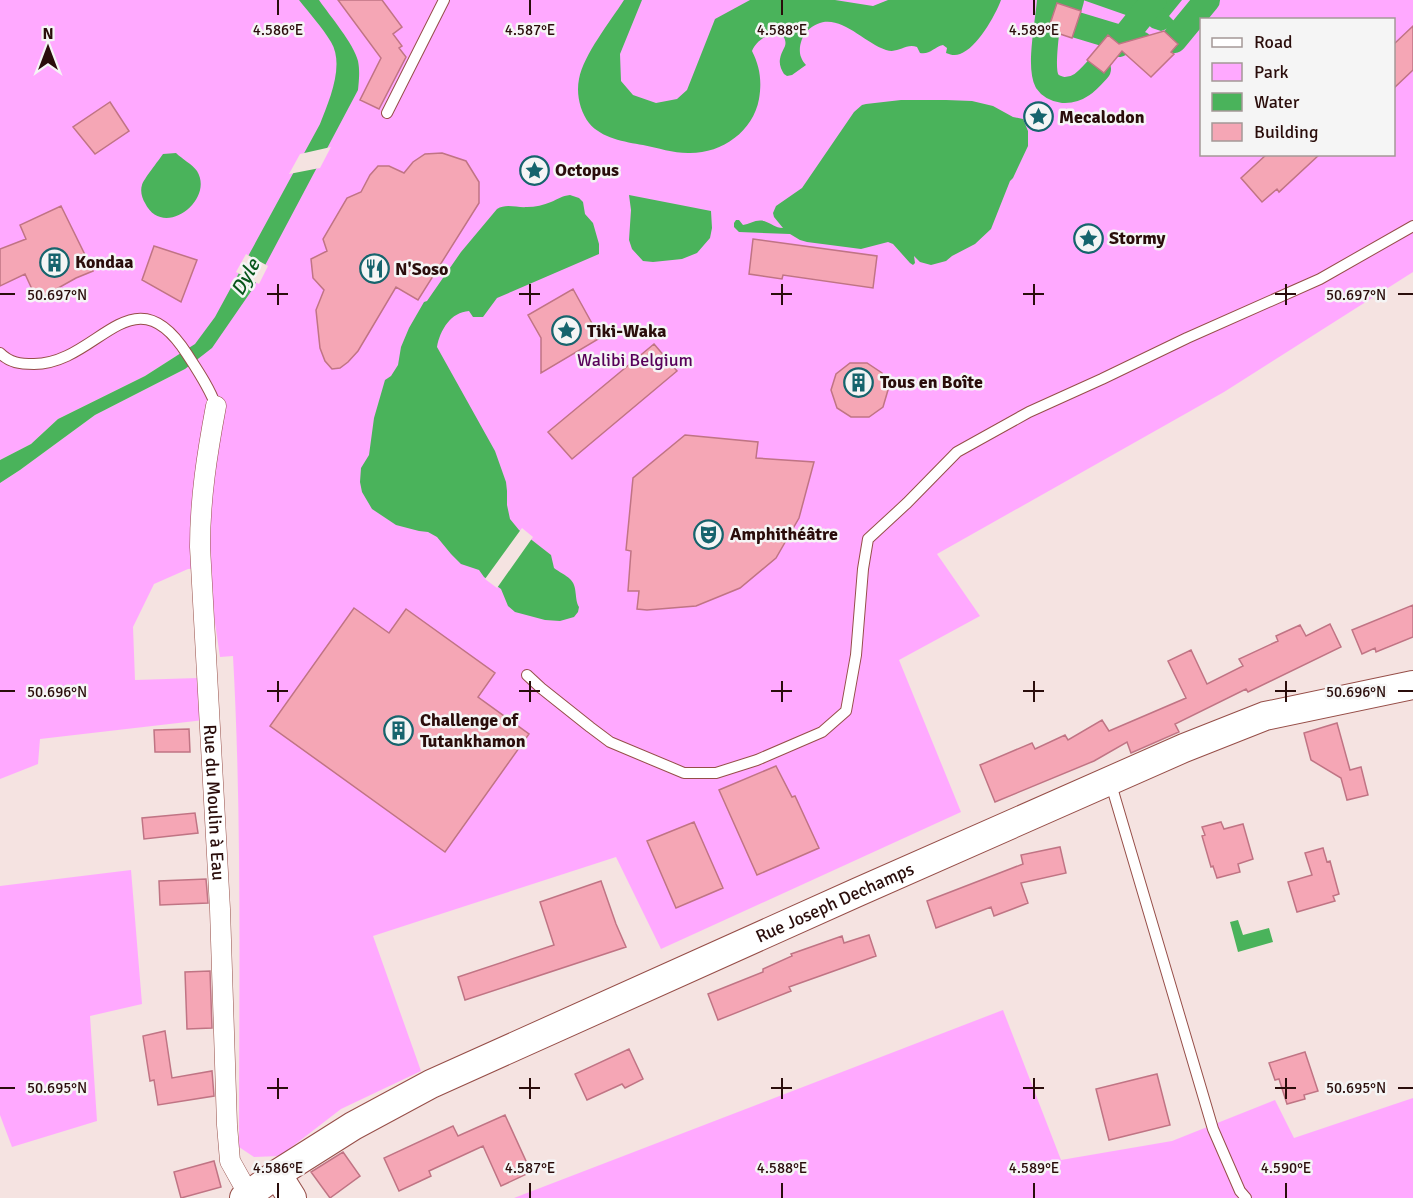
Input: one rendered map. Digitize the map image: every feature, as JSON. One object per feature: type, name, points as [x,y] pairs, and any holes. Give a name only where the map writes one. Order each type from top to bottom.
[{"type":"street","name":"Rue du Moulin à Eau","points":[[213,398],[203,479],[201,547],[220,909],[227,1125],[230,1161],[247,1197]]},
{"type":"street","name":"Rue Joseph Dechamps","points":[[247,1197],[285,1186],[353,1126],[431,1084],[1184,748],[1265,716],[1413,685]]},
{"type":"lane","points":[[387,113],[444,0]]},
{"type":"lane","points":[[527,675],[610,742],[684,774],[716,773],[757,760],[822,732],[846,711],[856,655],[863,569],[868,538],[907,503],[957,452],[1029,412],[1320,279],[1413,226]]},
{"type":"lane","points":[[0,353],[9,361],[22,364],[41,364],[63,359],[127,320],[143,317],[166,327],[180,343],[213,398]]},
{"type":"lane","points":[[1110,781],[1213,1129],[1240,1191],[1246,1198]]},
{"type":"green space","name":"Walibi Belgium","points":[[0,0],[1413,0],[1413,272],[1224,392],[937,554],[980,616],[899,660],[961,812],[661,949],[616,857],[373,936],[421,1071],[341,1109],[280,1156],[254,1157],[239,1147],[239,840],[233,656],[220,657],[207,568],[188,569],[154,584],[133,627],[135,680],[198,678],[204,720],[40,739],[38,764],[0,779],[0,483],[95,415],[185,369],[176,356],[145,376],[58,419],[31,444],[0,460]]},
{"type":"green space","points":[[131,870],[142,1004],[90,1016],[97,1121],[12,1147],[0,1115],[0,886]]},
{"type":"green space","points":[[1003,1010],[1061,1160],[1172,1141],[1275,1100],[1294,1138],[1413,1098],[1413,1198],[514,1198]]},
{"type":"water","name":"Dyle","points":[[299,0],[319,0],[347,38],[358,61],[358,90],[252,290],[212,348],[185,369],[95,415],[0,483],[0,460],[31,444],[58,419],[145,376],[195,344],[215,317],[320,124],[334,83],[335,51],[324,31]]},
{"type":"water","points":[[624,0],[642,0],[620,54],[621,81],[633,95],[656,103],[677,99],[687,90],[715,19],[750,0],[835,0],[873,6],[888,0],[1001,0],[990,23],[979,38],[966,51],[956,55],[946,53],[947,48],[943,45],[923,53],[913,46],[895,51],[886,50],[847,27],[827,22],[817,24],[807,31],[800,51],[801,58],[806,65],[787,76],[780,66],[785,41],[782,34],[774,32],[758,42],[752,51],[759,68],[760,86],[756,111],[750,122],[734,139],[723,145],[712,150],[688,153],[614,138],[594,128],[583,113],[578,91],[582,69],[592,49]]},
{"type":"water","points":[[1083,0],[1182,0],[1169,16],[1174,21],[1172,25],[1161,31],[1143,21]]},
{"type":"water","points":[[901,100],[972,101],[993,106],[1013,117],[1023,119],[1028,131],[1028,146],[1010,181],[991,229],[975,244],[946,261],[931,265],[920,262],[914,256],[913,265],[893,244],[888,242],[861,249],[807,242],[790,234],[739,232],[734,227],[736,220],[739,220],[743,225],[761,221],[783,228],[774,217],[776,206],[802,188],[854,112],[862,105]]},
{"type":"water","points":[[176,153],[197,171],[201,182],[199,193],[193,204],[184,212],[174,217],[163,218],[153,213],[145,203],[141,187],[163,154]]},
{"type":"water","points":[[570,195],[583,202],[585,214],[593,223],[599,244],[599,254],[497,298],[483,317],[473,317],[469,311],[457,315],[447,323],[437,347],[495,451],[506,482],[510,519],[519,530],[551,555],[554,568],[574,585],[578,612],[574,617],[560,621],[545,620],[515,612],[508,606],[501,589],[484,577],[479,570],[461,564],[437,537],[428,532],[396,525],[372,509],[362,492],[360,482],[361,468],[369,455],[374,418],[385,380],[391,376],[398,365],[401,347],[424,302],[497,209],[508,206],[539,206]]},
{"type":"water","points":[[629,195],[711,211],[710,238],[697,253],[682,259],[643,261],[632,249],[629,240],[631,210]]},
{"type":"water","points":[[1238,920],[1243,935],[1269,928],[1273,942],[1238,952],[1230,922]]},
{"type":"pier","points":[[331,147],[320,168],[289,174],[300,154]]},
{"type":"pier","points":[[246,254],[268,266],[259,284],[236,272]]},
{"type":"pier","points":[[522,528],[533,537],[497,588],[485,579]]},
{"type":"building","points":[[338,0],[382,0],[402,27],[393,34],[402,46],[399,48],[406,57],[379,109],[360,100],[381,58]]},
{"type":"building","points":[[1057,3],[1081,11],[1072,38],[1048,30]]},
{"type":"building","points":[[1413,26],[1413,70],[1395,87],[1395,43]]},
{"type":"building","points":[[1164,31],[1178,44],[1171,52],[1174,54],[1151,77],[1122,51],[1104,73],[1087,60],[1108,35],[1119,44]]},
{"type":"building","points":[[110,102],[129,131],[95,154],[73,127]]},
{"type":"building","name":"N'Soso","points":[[442,153],[466,161],[479,182],[479,203],[418,300],[396,287],[358,351],[340,368],[332,369],[325,361],[320,348],[316,310],[324,290],[313,278],[311,259],[327,251],[323,239],[347,198],[361,192],[378,166],[389,166],[404,173],[413,162],[425,154]]},
{"type":"building","points":[[1265,156],[1318,156],[1279,192],[1277,189],[1262,202],[1241,178]]},
{"type":"building","name":"Kondaa","points":[[61,206],[93,271],[37,300],[25,274],[0,286],[0,249],[26,239],[20,225]]},
{"type":"building","points":[[753,239],[877,256],[873,288],[783,275],[782,279],[749,274]]},
{"type":"building","points":[[154,246],[197,260],[181,302],[142,280]]},
{"type":"building","points":[[573,289],[600,338],[541,373],[541,338],[528,315]]},
{"type":"building","points":[[654,344],[677,371],[572,459],[548,432]]},
{"type":"building","name":"Tous en Boîte","points":[[850,363],[867,363],[882,373],[888,390],[883,407],[869,417],[851,417],[837,408],[831,390],[836,374]]},
{"type":"building","name":"Amphithéâtre","points":[[685,435],[758,442],[756,458],[814,462],[799,518],[776,558],[740,588],[696,606],[637,609],[639,591],[628,591],[631,551],[626,550],[633,478]]},
{"type":"building","points":[[1413,605],[1413,637],[1376,652],[1375,648],[1362,654],[1352,630]]},
{"type":"building","name":"Challenge of Tutankhamon","points":[[354,608],[389,633],[406,609],[495,673],[478,697],[529,734],[445,852],[270,726]]},
{"type":"building","points":[[1330,624],[1341,647],[1248,692],[1246,689],[1175,724],[1179,732],[1131,753],[1127,742],[1094,761],[995,802],[980,765],[1032,743],[1035,749],[1065,735],[1068,740],[1102,720],[1109,731],[1186,698],[1168,661],[1191,650],[1207,684],[1243,666],[1239,659],[1278,641],[1276,636],[1300,625],[1306,636]]},
{"type":"building","points":[[1337,723],[1350,770],[1361,767],[1368,795],[1347,800],[1341,778],[1311,760],[1304,733]]},
{"type":"building","points":[[189,729],[190,752],[155,752],[154,730]]},
{"type":"building","points":[[776,766],[792,797],[795,796],[819,848],[757,875],[719,790]]},
{"type":"building","points":[[195,813],[198,833],[144,839],[142,818]]},
{"type":"building","points":[[694,822],[723,888],[676,908],[647,841]]},
{"type":"building","points":[[1221,822],[1224,829],[1243,824],[1253,859],[1238,864],[1240,872],[1217,878],[1213,866],[1211,867],[1202,836],[1205,835],[1202,827]]},
{"type":"building","points":[[1060,847],[1066,873],[1021,883],[1028,903],[994,916],[991,907],[936,928],[927,901],[1023,864],[1021,855]]},
{"type":"building","points":[[1323,848],[1327,862],[1330,861],[1339,894],[1333,896],[1335,901],[1297,912],[1288,882],[1312,875],[1305,853]]},
{"type":"building","points":[[206,879],[208,903],[160,905],[159,881]]},
{"type":"building","points":[[601,881],[626,947],[465,1000],[458,977],[554,945],[540,902]]},
{"type":"building","points":[[869,935],[876,956],[789,987],[791,991],[718,1020],[708,994],[763,972],[763,969],[792,956],[791,954],[842,936],[844,943]]},
{"type":"building","points":[[210,971],[212,1028],[187,1029],[185,972]]},
{"type":"building","points":[[165,1031],[172,1078],[212,1071],[214,1096],[158,1105],[154,1080],[150,1081],[143,1036]]},
{"type":"building","points":[[629,1049],[643,1079],[625,1088],[622,1084],[587,1100],[575,1074]]},
{"type":"building","points":[[1305,1052],[1318,1091],[1304,1095],[1305,1099],[1287,1104],[1279,1079],[1275,1080],[1269,1063]]},
{"type":"building","points":[[1157,1074],[1170,1125],[1109,1140],[1096,1089]]},
{"type":"building","points":[[505,1115],[531,1172],[501,1186],[483,1146],[429,1171],[431,1176],[399,1191],[384,1158],[453,1126],[458,1136]]},
{"type":"building","points":[[343,1152],[360,1176],[330,1198],[311,1172]]},
{"type":"building","points":[[214,1161],[221,1187],[181,1198],[174,1172]]},
{"type":"waterway","points":[[1050,0],[1044,54],[1047,81],[1059,89],[1074,89],[1083,84],[1098,69]]},
{"type":"waterway","points":[[1069,7],[1071,0]]},
{"type":"waterway","points":[[1119,44],[1154,0]]},
{"type":"waterway","points":[[1174,40],[1207,0]]},
{"type":"waterway","points":[[1077,25],[1140,44]]},
{"type":"place","name":"Mecalodon","points":[[1038,117]]},
{"type":"place","name":"Octopus","points":[[534,170]]},
{"type":"place","name":"Stormy","points":[[1088,238]]},
{"type":"place","name":"Kondaa","points":[[54,262]]},
{"type":"place","name":"N'Soso","points":[[374,269]]},
{"type":"place","name":"Tiki-Waka","points":[[566,331]]},
{"type":"place","name":"Tous en Boîte","points":[[859,382]]},
{"type":"place","name":"Amphithéâtre","points":[[709,534]]},
{"type":"place","name":"Challenge of Tutankhamon","points":[[399,730]]}]
